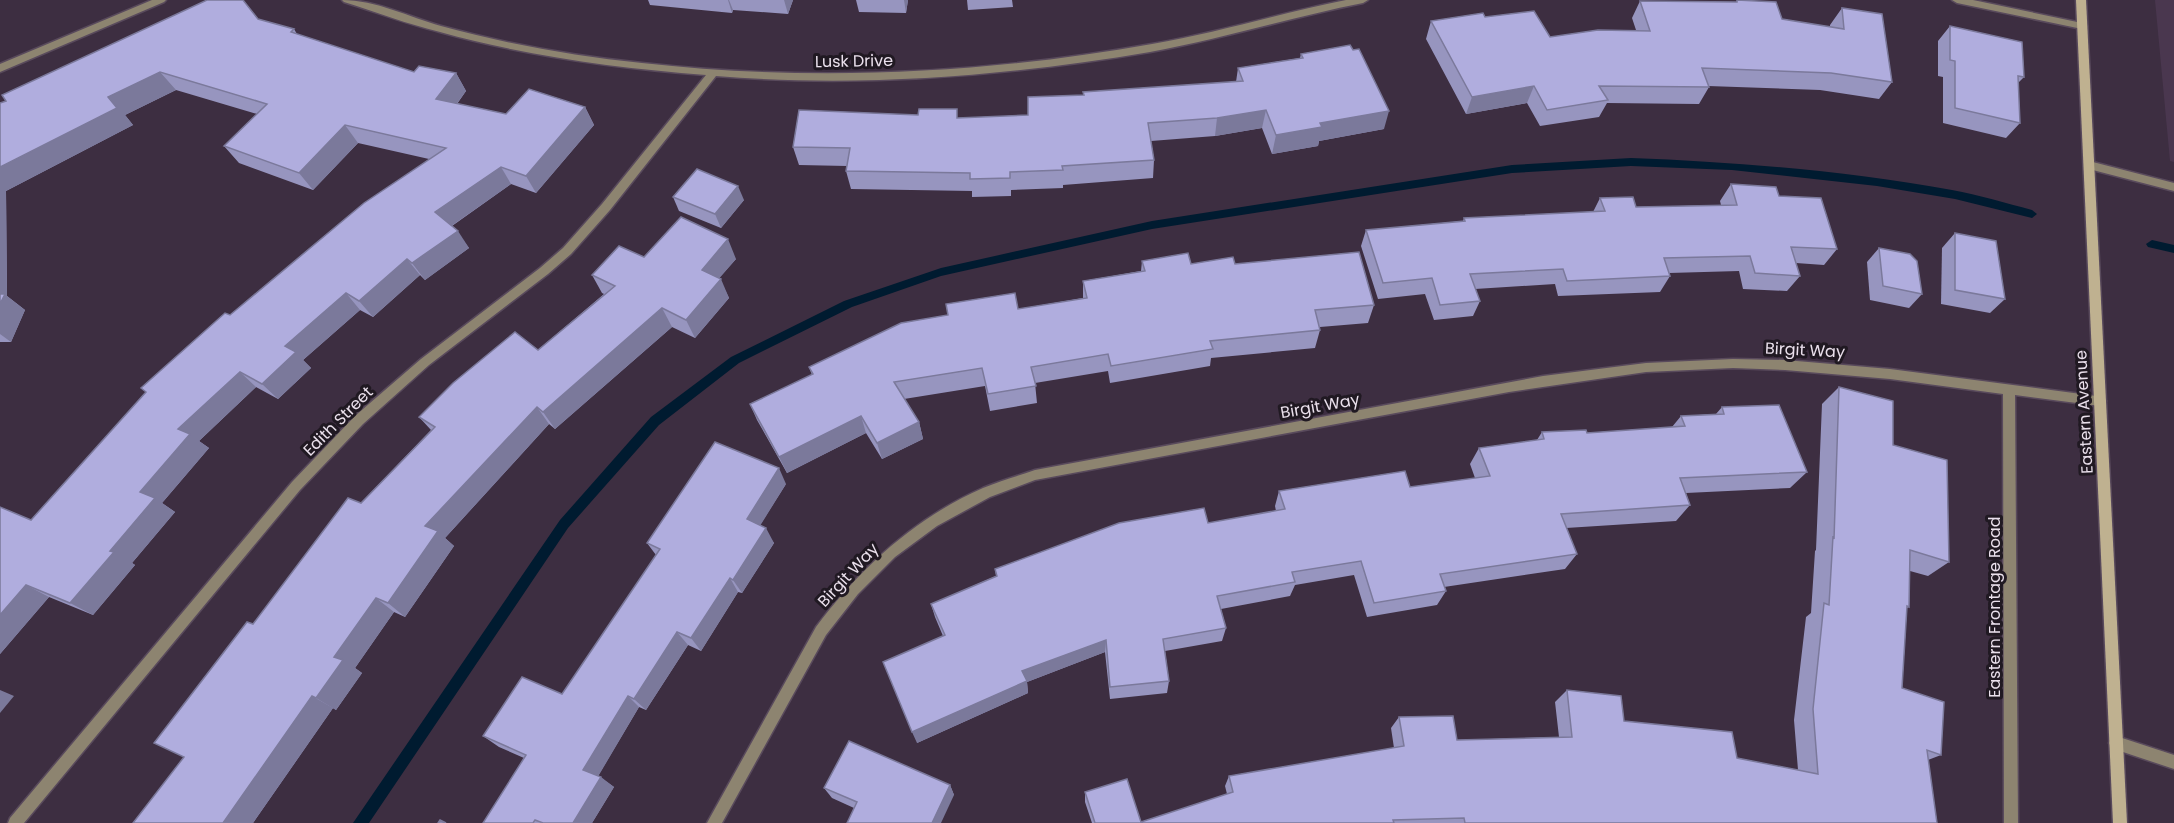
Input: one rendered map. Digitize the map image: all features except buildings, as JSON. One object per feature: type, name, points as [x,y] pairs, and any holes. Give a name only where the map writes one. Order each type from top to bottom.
[{"type":"main road","name":"Eastern Avenue","points":[[2081,0],[2120,823]]},
{"type":"street","points":[[0,68],[161,0]]},
{"type":"street","name":"Lusk Drive","points":[[347,0],[443,30],[520,47],[602,61],[713,73],[798,76],[887,76],[976,71],[1064,62],[1233,32],[1363,0]]},
{"type":"street","points":[[1957,0],[2082,26]]},
{"type":"street","name":"Edith Street","points":[[15,823],[296,486],[359,420],[425,362],[567,251],[606,207],[713,73]]},
{"type":"street","points":[[2089,165],[2174,187]]},
{"type":"street","name":"Birgit Way","points":[[714,823],[821,631],[838,606],[881,560],[928,523],[980,495],[1035,475],[1578,375],[1680,365],[1784,364],[1893,373],[2009,391],[2100,400]]},
{"type":"street","name":"Eastern Frontage Road","points":[[2009,391],[2011,823]]},
{"type":"street","points":[[2116,743],[2174,762]]},
{"type":"shaded area","points":[[2155,0],[2174,0],[2174,162],[2170,161]]},
{"type":"waterway","points":[[360,823],[564,524],[655,421],[735,360],[848,304],[941,272],[1152,225],[1512,169],[1631,162],[1732,166],[1877,182],[1955,195],[2032,214]]},
{"type":"waterway","points":[[2152,244],[2174,249]]}]
